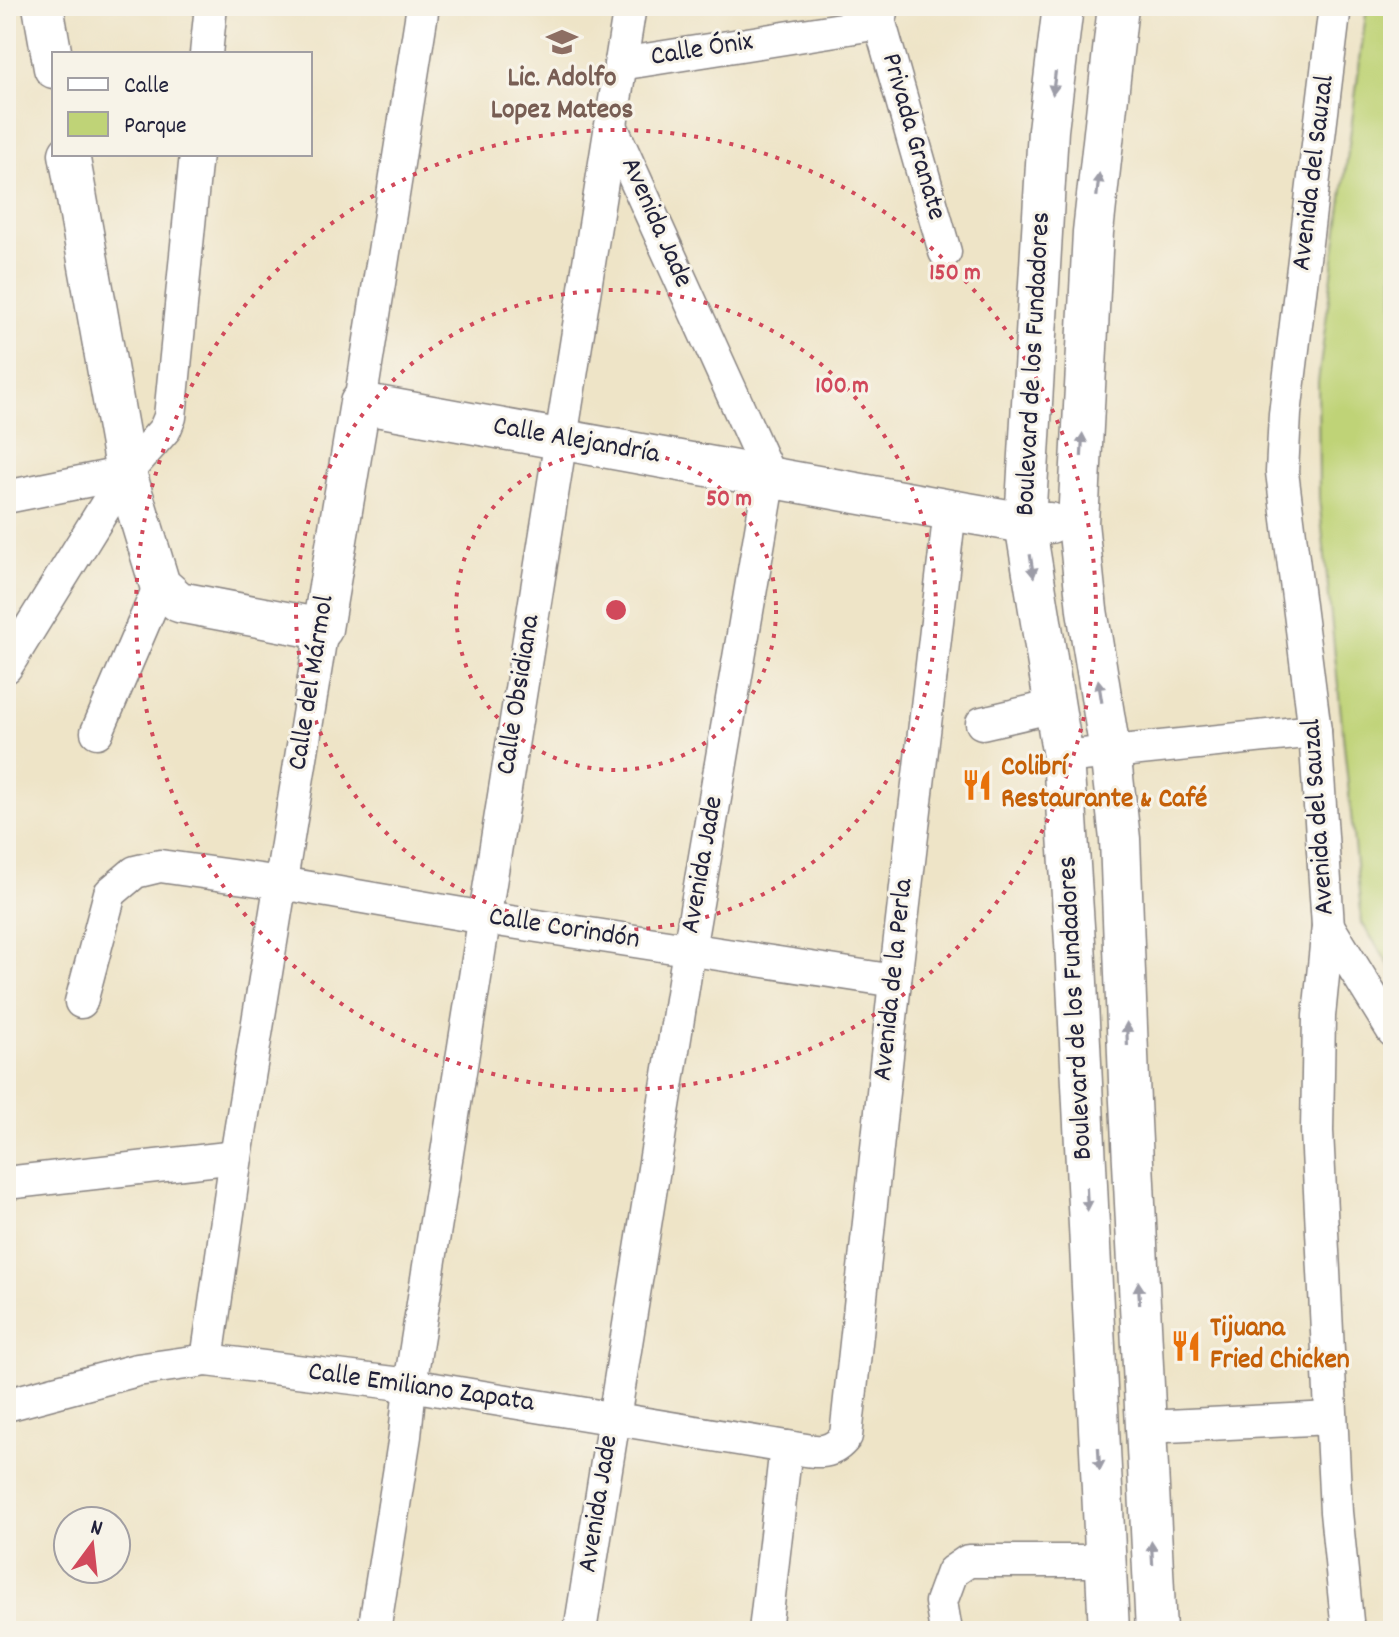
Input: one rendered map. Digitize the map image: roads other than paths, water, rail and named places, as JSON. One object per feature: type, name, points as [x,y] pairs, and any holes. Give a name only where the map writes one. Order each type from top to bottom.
[{"type":"main road","points":[[43,6],[52,57]]},
{"type":"main road","name":"Boulevard de los Fundadores","points":[[1063,6],[1048,130],[1025,523],[1063,757],[1105,1561],[1101,1630]]},
{"type":"main road","name":"Boulevard de los Fundadores","points":[[1118,6],[1093,232],[1078,523],[1087,610],[1110,751],[1120,839],[1156,1631]]},
{"type":"main road","points":[[69,156],[126,473],[160,585],[179,602],[322,629]]},
{"type":"main road","name":"Calle Alejandría","points":[[360,403],[1025,523],[1078,523]]},
{"type":"main road","name":"Calle del Mármol","points":[[322,629],[360,403]]},
{"type":"street","points":[[206,52],[211,6]]},
{"type":"street","name":"Calle del Mármol","points":[[360,403],[423,6]]},
{"type":"street","name":"Calle Obsidiana","points":[[374,1631],[405,1436],[410,1385],[630,6]]},
{"type":"street","name":"Avenida del Sauzal","points":[[1335,6],[1285,414],[1282,472],[1315,731],[1328,926],[1319,1016],[1317,1131],[1336,1512],[1348,1631]]},
{"type":"street","name":"Calle Ónix","points":[[620,64],[881,14]]},
{"type":"street","name":"Privada Granate","points":[[881,14],[945,252]]},
{"type":"street","name":"Avenida Jade","points":[[580,1631],[689,950],[770,477],[612,128]]},
{"type":"street","points":[[6,667],[126,473],[165,429],[170,417],[196,156]]},
{"type":"street","points":[[6,497],[126,473]]},
{"type":"street","name":"Avenida de la Perla","points":[[837,1447],[846,1436],[950,510]]},
{"type":"street","points":[[97,732],[160,585]]},
{"type":"street","name":"Calle del Mármol","points":[[207,1360],[236,1157],[322,629]]},
{"type":"street","points":[[982,723],[1055,706]]},
{"type":"street","points":[[1063,757],[1315,731]]},
{"type":"street","name":"Calle Corindón","points":[[81,1002],[110,893],[135,872],[160,866],[895,981]]},
{"type":"street","points":[[1328,926],[1393,1031]]},
{"type":"street","points":[[6,1183],[236,1157]]},
{"type":"street","name":"Calle Emiliano Zapata","points":[[6,1405],[137,1370],[207,1360],[410,1385],[786,1447],[825,1451],[837,1447]]},
{"type":"street","points":[[1146,1427],[1331,1418]]},
{"type":"street","points":[[765,1631],[786,1447]]},
{"type":"street","points":[[946,1631],[941,1602],[952,1572],[968,1561],[1105,1561]]},
{"type":"place","name":"Lic. Adolfo Lopez Mateos","points":[[562,42]]},
{"type":"place","name":"Colibrí Restaurante & Café","points":[[977,785]]},
{"type":"place","name":"Tijuana Fried Chicken","points":[[1186,1346]]}]
